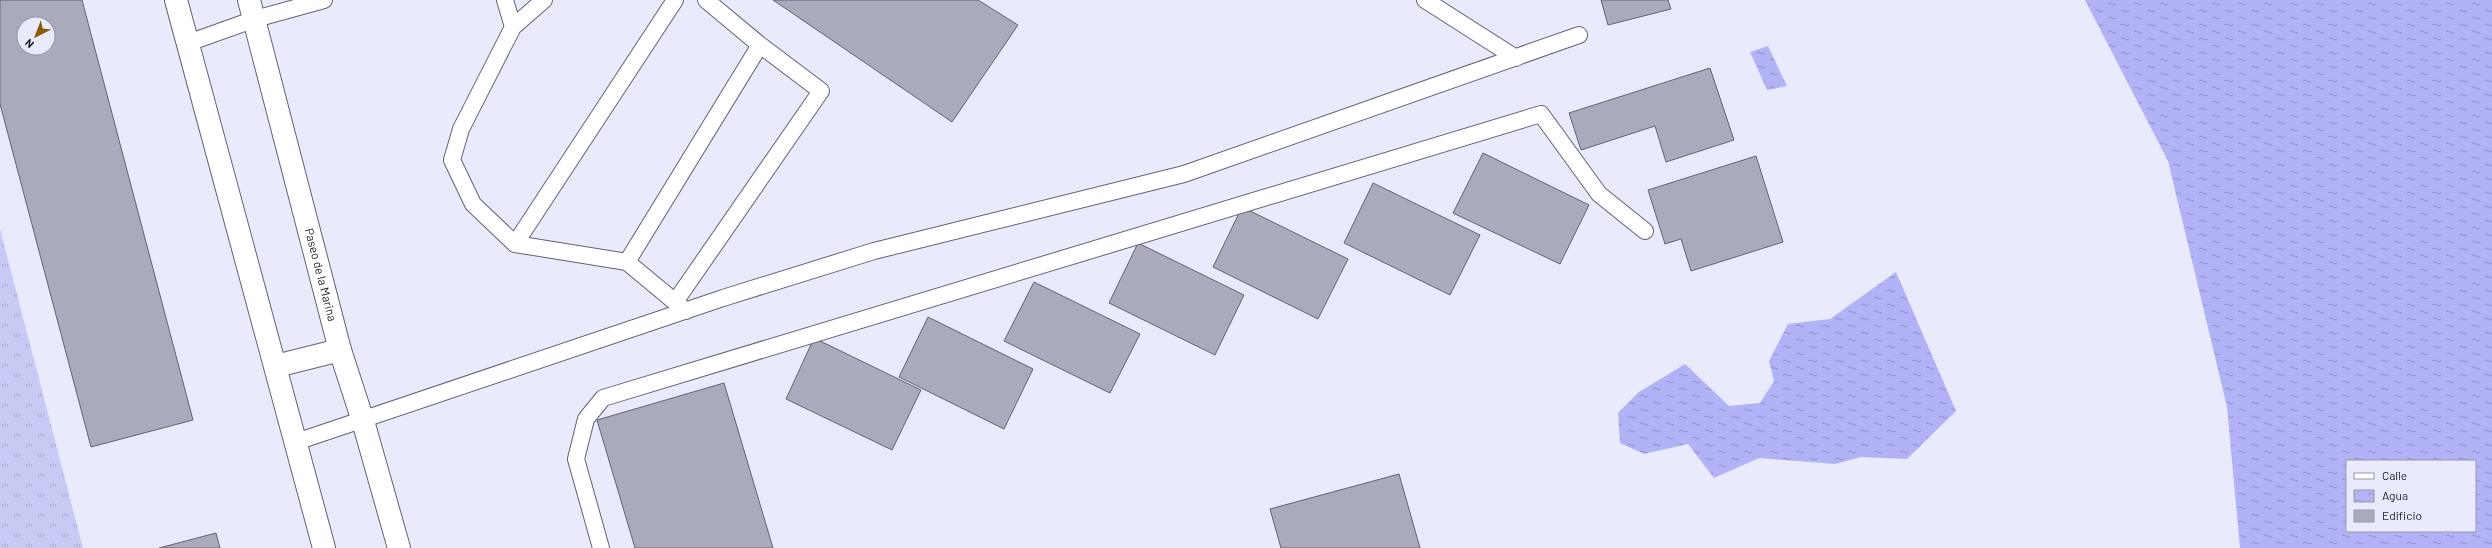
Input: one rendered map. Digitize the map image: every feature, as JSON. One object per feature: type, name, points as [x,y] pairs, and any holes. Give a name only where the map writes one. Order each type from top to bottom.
[{"type":"street","points":[[176,0],[324,548]]},
{"type":"street","name":"Paseo de la Marina","points":[[252,10],[340,350],[364,421],[399,548]]},
{"type":"street","points":[[276,366],[340,350]]},
{"type":"lane","points":[[188,43],[252,10],[324,0]]},
{"type":"lane","points":[[505,0],[513,27]]},
{"type":"lane","points":[[544,0],[513,27],[461,129],[452,160],[473,204],[515,244],[627,262],[680,307]]},
{"type":"lane","points":[[515,244],[676,0]]},
{"type":"lane","points":[[680,307],[821,91],[760,45],[706,0]]},
{"type":"lane","points":[[1425,0],[1516,58]]},
{"type":"lane","points":[[296,442],[364,421],[680,307],[874,251],[1184,174],[1579,35]]},
{"type":"lane","points":[[627,262],[760,45]]},
{"type":"lane","points":[[601,548],[576,459],[586,419],[603,398],[626,391],[1541,114],[1599,194],[1645,231]]},
{"type":"green space","points":[[0,229],[83,548],[0,548]]},
{"type":"water","points":[[2085,0],[2492,0],[2492,548],[2240,548],[2227,407],[2168,161]]},
{"type":"water","points":[[1768,46],[1787,86],[1767,90],[1750,52]]},
{"type":"water","points":[[1896,272],[1956,411],[1907,459],[1861,457],[1835,464],[1759,458],[1714,478],[1688,444],[1644,454],[1620,443],[1618,413],[1639,392],[1685,364],[1729,406],[1760,403],[1774,381],[1769,361],[1788,324],[1830,319]]},
{"type":"building","points":[[0,0],[82,0],[193,420],[91,447],[0,104]]},
{"type":"building","points":[[773,0],[978,0],[1018,25],[952,122]]},
{"type":"building","points":[[1601,0],[1668,0],[1671,9],[1608,25]]},
{"type":"building","points":[[1710,68],[1734,140],[1666,162],[1655,126],[1581,150],[1569,113]]},
{"type":"building","points":[[1483,153],[1589,205],[1560,264],[1453,213]]},
{"type":"building","points":[[1756,156],[1783,242],[1691,271],[1681,239],[1665,244],[1648,190]]},
{"type":"building","points":[[1373,183],[1480,235],[1450,295],[1344,243]]},
{"type":"building","points":[[1242,207],[1348,259],[1318,319],[1213,267]]},
{"type":"building","points":[[1138,243],[1244,295],[1215,355],[1109,303]]},
{"type":"building","points":[[1034,282],[1140,334],[1110,393],[1004,341]]},
{"type":"building","points":[[928,317],[1033,369],[1004,429],[899,377]]},
{"type":"building","points":[[814,338],[921,390],[892,450],[786,399]]},
{"type":"building","points":[[724,383],[773,548],[635,548],[597,420]]},
{"type":"building","points":[[1399,474],[1420,548],[1281,548],[1270,509]]},
{"type":"building","points":[[216,533],[220,548],[159,548]]}]
